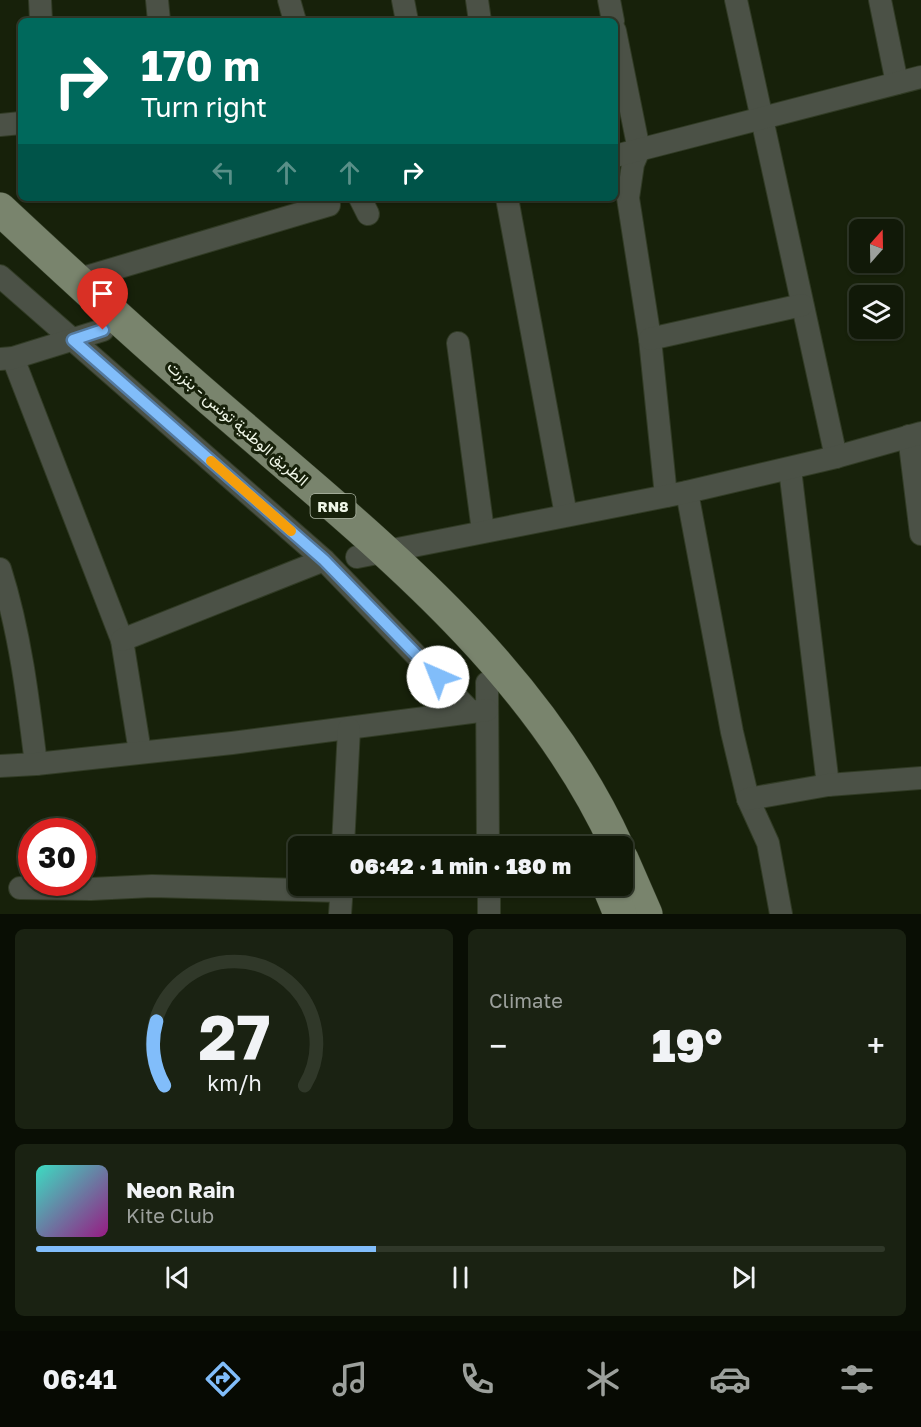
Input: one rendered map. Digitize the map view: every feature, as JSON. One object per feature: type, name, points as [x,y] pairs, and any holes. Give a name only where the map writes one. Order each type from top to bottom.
[{"type":"main road","name":"الطريق الوطنية تونس - بنزرت","points":[[6,228],[76,280],[188,381],[371,554],[425,620],[481,701],[524,728],[548,763],[586,836]]},
{"type":"main road","name":"الطريق الوطنية تونس - بنزرت","points":[[6,228],[88,335],[451,615],[514,684],[544,722],[573,765],[612,836]]},
{"type":"main road","points":[[633,884],[646,914]]},
{"type":"main road","points":[[613,896],[620,914]]},
{"type":"street","points":[[39,0],[41,18]]},
{"type":"street","points":[[157,0],[159,18]]},
{"type":"street","points":[[289,0],[294,18]]},
{"type":"street","points":[[403,0],[406,18]]},
{"type":"street","points":[[477,0],[480,18]]},
{"type":"street","points":[[609,0],[612,18]]},
{"type":"street","points":[[736,0],[836,458]]},
{"type":"street","points":[[880,0],[897,83]]},
{"type":"street","points":[[618,46],[639,150],[633,164],[628,198],[676,494],[719,666],[748,799],[768,843],[782,914]]},
{"type":"street","points":[[618,155],[921,76]]},
{"type":"street","points":[[0,125],[18,123]]},
{"type":"street","points":[[508,201],[566,515]]},
{"type":"street","points":[[76,280],[279,208],[329,205]]},
{"type":"street","points":[[0,276],[88,335],[324,560],[481,701],[488,836]]},
{"type":"street","points":[[650,339],[802,304]]},
{"type":"street","points":[[88,335],[7,358],[122,640],[140,752]]},
{"type":"street","points":[[458,343],[483,531]]},
{"type":"street","points":[[371,554],[676,494],[836,458],[915,435],[921,530]]},
{"type":"street","points":[[789,469],[828,785]]},
{"type":"street","points":[[122,640],[324,560]]},
{"type":"street","points":[[0,569],[28,703],[36,764]]},
{"type":"street","points":[[0,766],[36,764],[349,729],[481,701]]},
{"type":"street","points":[[344,836],[349,729]]},
{"type":"street","points":[[748,799],[828,785],[921,778]]},
{"type":"street","points":[[96,889],[152,885],[288,887]]},
{"type":"street","points":[[340,914],[341,896]]},
{"type":"street","points":[[489,896],[489,914]]},
{"type":"slow traffic","points":[[211,461],[291,531]]},
{"type":"route","points":[[103,330],[73,340],[324,560],[438,677]]}]
